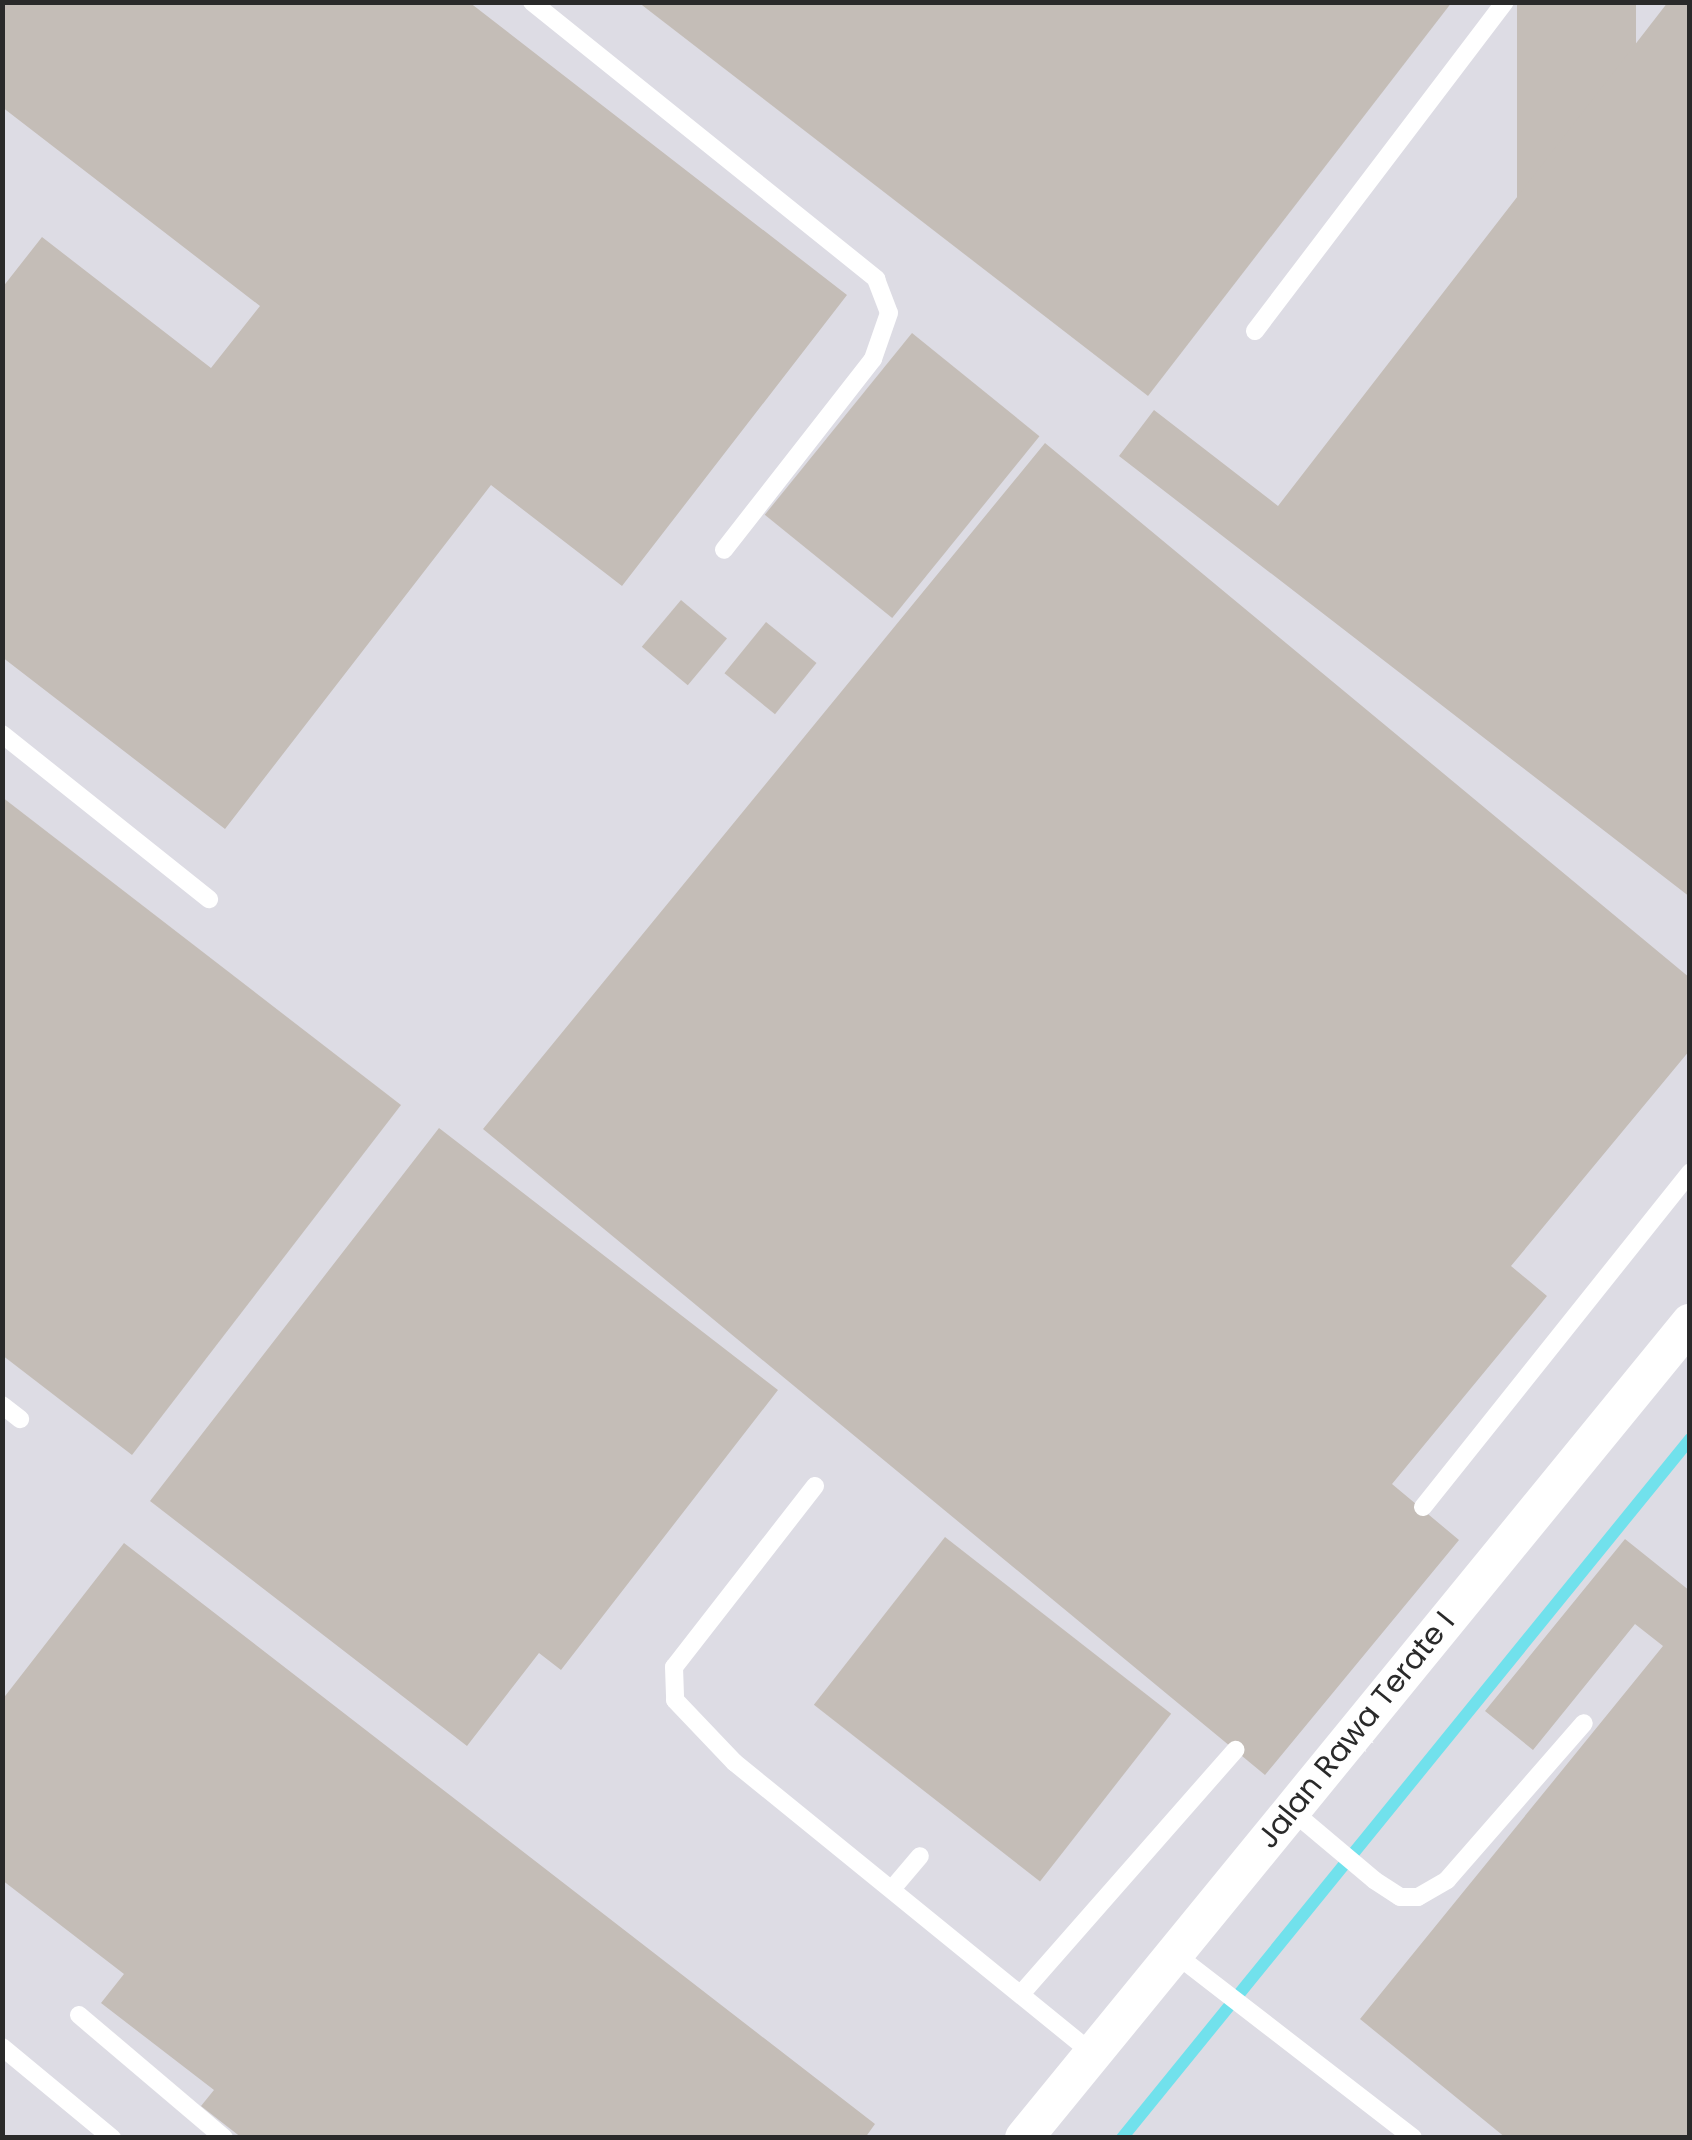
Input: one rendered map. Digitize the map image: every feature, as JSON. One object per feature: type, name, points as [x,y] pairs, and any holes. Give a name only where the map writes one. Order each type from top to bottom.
[{"type":"street","name":"Jalan Rawa Terate I","points":[[1024,2138],[1690,1323]]},
{"type":"lane","points":[[532,2],[876,279],[889,314],[873,359],[724,550]]},
{"type":"lane","points":[[1255,330],[1504,2]]},
{"type":"lane","points":[[2,734],[210,899]]},
{"type":"lane","points":[[1423,1507],[1690,1172]]},
{"type":"lane","points":[[2,1405],[20,1419]]},
{"type":"lane","points":[[815,1486],[674,1667],[675,1700],[721,1751],[1092,2053]]},
{"type":"lane","points":[[1290,1810],[1331,1850],[1374,1880],[1400,1897],[1418,1898],[1447,1880],[1584,1723]]},
{"type":"lane","points":[[1021,1994],[1235,1750]]},
{"type":"lane","points":[[892,1888],[920,1856]]},
{"type":"lane","points":[[1174,1952],[1413,2138]]},
{"type":"lane","points":[[79,2015],[224,2138]]},
{"type":"lane","points":[[2,2047],[112,2138]]},
{"type":"shaded area","points":[[3,3],[1689,3],[1689,2137],[3,2137]]},
{"type":"building","points":[[2,2],[469,2],[847,295],[622,586],[491,485],[225,829],[2,657],[2,288],[42,237],[211,368],[260,306],[2,107]]},
{"type":"building","points":[[638,2],[1452,2],[1148,396]]},
{"type":"building","points":[[1517,2],[1636,2],[1636,482],[1517,482]]},
{"type":"building","points":[[1668,2],[1690,2],[1690,897],[1119,456],[1154,410],[1278,506]]},
{"type":"building","points":[[912,333],[1039,436],[892,618],[765,515]]},
{"type":"building","points":[[1045,443],[1690,978],[1690,1050],[1511,1266],[1547,1296],[1392,1484],[1459,1540],[1265,1775],[483,1129]]},
{"type":"building","points":[[681,600],[727,639],[688,685],[642,647]]},
{"type":"building","points":[[766,622],[817,663],[775,714],[724,673]]},
{"type":"building","points":[[2,797],[401,1105],[132,1455],[2,1355]]},
{"type":"building","points":[[439,1128],[778,1390],[561,1670],[539,1653],[467,1746],[150,1501]]},
{"type":"building","points":[[945,1537],[1171,1714],[1040,1882],[814,1705]]},
{"type":"building","points":[[1625,1539],[1690,1591],[1690,2138],[1506,2138],[1360,2019],[1663,1646],[1635,1624],[1533,1750],[1485,1711]]},
{"type":"building","points":[[124,1543],[875,2124],[865,2138],[242,2138],[201,2106],[214,2090],[101,2003],[124,1974],[2,1880],[2,1700]]},
{"type":"waterway","points":[[1122,2138],[1690,1439]]}]
